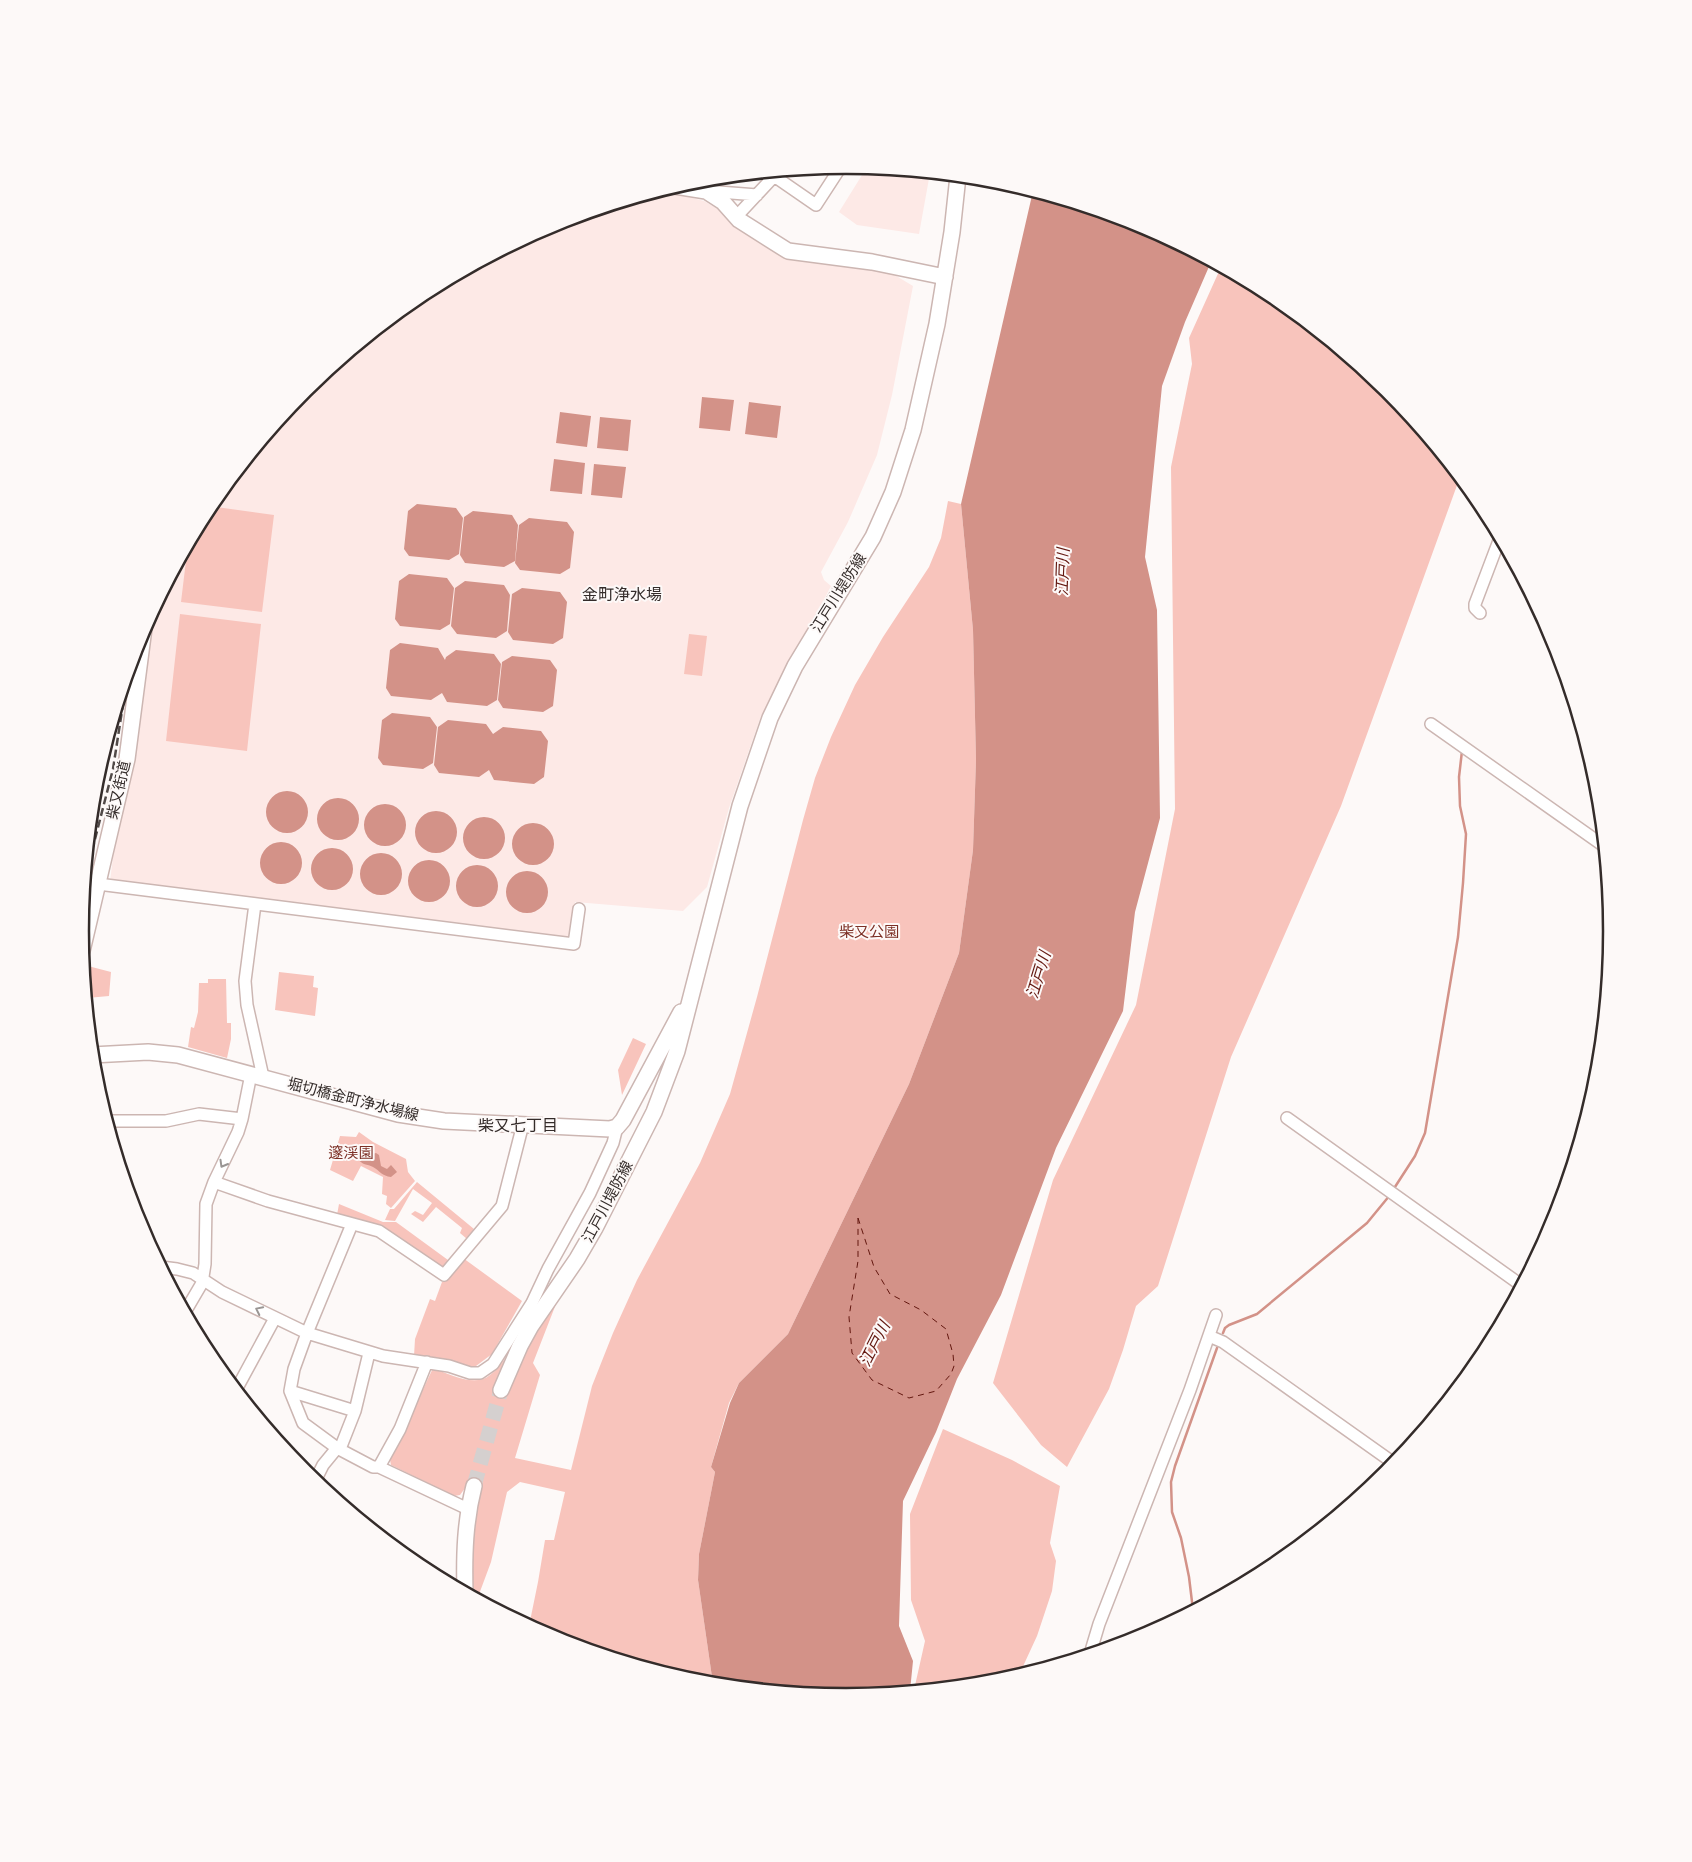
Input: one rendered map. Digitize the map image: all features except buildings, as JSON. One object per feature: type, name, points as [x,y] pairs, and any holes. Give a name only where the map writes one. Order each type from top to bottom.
[{"type":"main road","name":"江戸川堤防線","points":[[501,1390],[531,1326],[581,1251],[636,1150],[671,1070],[740,806],[770,718],[795,666],[873,537],[894,492],[919,406],[952,232],[957,182]]},
{"type":"main road","points":[[694,189],[706,191],[723,202],[736,217],[788,251],[872,262],[944,278]]},
{"type":"main road","name":"柴又街道","points":[[89,921],[127,759],[140,657]]},
{"type":"main road","name":"江戸川堤防線","points":[[617,1127],[623,1120],[676,1021],[689,1003]]},
{"type":"main road","name":"堀切橋金町浄水場線","points":[[99,1055],[148,1052],[190,1057],[392,1113],[418,1118],[444,1121],[610,1129],[617,1127]]},
{"type":"main road","points":[[465,1586],[464,1554],[468,1509],[474,1486]]},
{"type":"street","points":[[779,177],[816,205],[836,174]]},
{"type":"street","points":[[736,217],[773,177]]},
{"type":"street","points":[[706,191],[756,195]]},
{"type":"street","points":[[1480,613],[1475,608],[1475,604],[1497,545]]},
{"type":"street","points":[[1432,724],[1598,842]]},
{"type":"street","points":[[98,884],[574,944],[579,909]]},
{"type":"street","points":[[188,1307],[203,1279],[206,1204],[214,1182],[229,1154],[257,1076],[245,981],[255,904]]},
{"type":"street","points":[[114,1121],[166,1121],[199,1114],[242,1119]]},
{"type":"street","points":[[1288,1118],[1517,1282]]},
{"type":"street","points":[[214,1182],[268,1201],[379,1231],[444,1276],[502,1206],[523,1124]]},
{"type":"street","points":[[168,1268],[193,1273],[222,1292],[307,1334],[369,1353],[450,1366],[470,1373],[480,1373],[493,1364],[532,1303],[548,1269],[590,1193],[613,1143],[617,1127]]},
{"type":"street","points":[[352,1224],[294,1369],[290,1391],[303,1423],[338,1449],[373,1467],[379,1467],[468,1509]]},
{"type":"street","points":[[1092,1647],[1099,1624],[1216,1315]]},
{"type":"street","points":[[239,1384],[275,1318]]},
{"type":"street","points":[[1209,1336],[1223,1342],[1388,1459]]},
{"type":"street","points":[[319,1474],[338,1449],[354,1412],[369,1353]]},
{"type":"street","points":[[379,1467],[400,1429],[427,1362]]},
{"type":"street","points":[[290,1391],[354,1412]]},
{"type":"shaded area","points":[[862,174],[929,178],[919,234],[857,225],[839,212]]},
{"type":"shaded area","name":"金町浄水場","points":[[673,194],[704,201],[718,209],[730,223],[755,238],[893,274],[913,286],[892,395],[877,455],[848,522],[821,572],[824,580],[831,586],[775,694],[761,716],[729,808],[707,887],[683,911],[575,902],[570,939],[110,881],[115,842],[136,755],[151,629],[190,552],[216,510],[245,470],[277,432],[347,362],[385,330],[425,301],[467,275],[556,231],[603,214]]},
{"type":"green space","points":[[1219,272],[1267,301],[1307,330],[1345,362],[1415,432],[1457,484],[1341,806],[1231,1057],[1158,1286],[1136,1306],[1109,1389],[1067,1467],[1041,1445],[993,1383],[1053,1180],[1136,1005],[1175,809],[1171,467],[1192,364],[1189,338]]},
{"type":"green space","name":"柴又公園","points":[[948,501],[961,504],[973,630],[976,760],[973,850],[959,953],[909,1084],[788,1334],[739,1383],[729,1403],[711,1467],[715,1472],[699,1554],[698,1580],[712,1676],[698,1674],[603,1648],[556,1631],[530,1619],[545,1540],[554,1540],[565,1492],[520,1482],[507,1492],[491,1562],[479,1593],[470,1589],[468,1484],[460,1495],[454,1496],[391,1465],[390,1460],[433,1368],[462,1379],[484,1379],[496,1370],[511,1350],[495,1392],[506,1395],[520,1362],[553,1302],[556,1304],[533,1363],[540,1375],[515,1458],[571,1470],[592,1386],[613,1333],[637,1280],[700,1163],[730,1094],[803,820],[815,778],[831,737],[855,685],[883,637],[929,567],[941,538]]},
{"type":"green space","points":[[218,507],[274,515],[262,612],[181,602],[186,559]]},
{"type":"green space","points":[[180,614],[261,624],[247,751],[166,741]]},
{"type":"green space","points":[[689,634],[707,636],[702,676],[684,674]]},
{"type":"green space","points":[[90,966],[111,972],[109,996],[92,998]]},
{"type":"green space","points":[[279,972],[314,976],[313,987],[318,988],[315,1016],[275,1010]]},
{"type":"green space","points":[[208,979],[226,979],[227,1023],[231,1023],[231,1039],[227,1058],[188,1047],[191,1027],[194,1028],[198,1012],[199,983],[208,983]]},
{"type":"green space","points":[[633,1038],[646,1044],[622,1095],[618,1070]]},
{"type":"green space","name":"邃渓園","points":[[359,1132],[373,1142],[406,1159],[408,1172],[415,1181],[391,1208],[386,1204],[387,1196],[382,1194],[383,1177],[361,1166],[353,1181],[330,1170],[340,1136],[356,1137]]},
{"type":"green space","points":[[417,1182],[474,1229],[467,1239],[460,1233],[462,1228],[436,1207],[423,1222],[411,1214],[415,1211],[423,1215],[432,1203],[413,1189],[395,1221],[385,1220],[390,1209],[394,1209]]},
{"type":"green space","points":[[339,1204],[383,1222],[396,1222],[448,1260],[443,1268],[337,1215]]},
{"type":"green space","points":[[463,1258],[522,1301],[492,1354],[472,1369],[414,1356],[415,1339],[430,1299],[435,1301],[442,1282],[446,1281]]},
{"type":"green space","points":[[943,1429],[1012,1460],[1060,1486],[1050,1543],[1056,1561],[1052,1591],[1037,1636],[1023,1667],[994,1674],[915,1685],[925,1641],[911,1600],[910,1514]]},
{"type":"water","name":"江戸川","points":[[1032,197],[1089,214],[1136,231],[1209,267],[1185,322],[1162,386],[1145,557],[1157,610],[1160,818],[1135,912],[1123,1011],[1056,1148],[1001,1295],[957,1379],[936,1432],[903,1501],[899,1626],[913,1661],[911,1686],[846,1688],[796,1687],[712,1676],[698,1580],[699,1554],[715,1472],[711,1467],[730,1403],[739,1383],[788,1334],[909,1084],[959,953],[973,850],[976,760],[973,630],[961,504]]},
{"type":"water","points":[[702,397],[734,400],[730,431],[699,428]]},
{"type":"water","points":[[749,402],[781,406],[777,438],[745,434]]},
{"type":"water","points":[[560,412],[591,416],[587,447],[556,443]]},
{"type":"water","points":[[600,417],[631,420],[628,451],[597,448]]},
{"type":"water","points":[[554,459],[585,463],[582,494],[550,491]]},
{"type":"water","points":[[594,464],[626,467],[622,498],[591,495]]},
{"type":"water","points":[[417,504],[456,508],[463,518],[459,554],[449,560],[409,556],[404,549],[408,511]]},
{"type":"water","points":[[473,511],[512,515],[518,525],[515,561],[504,567],[465,563],[460,555],[464,517]]},
{"type":"water","points":[[529,518],[567,522],[574,532],[570,568],[560,574],[520,570],[515,563],[519,525]]},
{"type":"water","points":[[409,574],[447,578],[454,588],[450,624],[440,630],[400,626],[395,619],[399,581]]},
{"type":"water","points":[[465,581],[504,585],[510,595],[507,631],[496,638],[457,634],[451,626],[455,588]]},
{"type":"water","points":[[522,588],[560,592],[567,602],[563,638],[553,644],[513,640],[508,632],[512,594]]},
{"type":"water","points":[[400,643],[438,648],[445,660],[446,657],[456,650],[494,654],[501,664],[497,700],[487,706],[447,702],[442,693],[431,700],[391,696],[386,688],[390,650]]},
{"type":"water","points":[[512,656],[550,660],[557,670],[553,706],[543,712],[503,708],[498,700],[502,662]]},
{"type":"water","points":[[392,713],[430,717],[437,727],[433,763],[423,769],[383,765],[378,758],[382,720]]},
{"type":"water","points":[[448,720],[486,724],[493,734],[503,727],[541,731],[548,741],[544,777],[534,784],[494,780],[489,770],[479,777],[439,773],[434,765],[438,727]]},
{"type":"water","points":[[287,791],[302,797],[308,812],[302,827],[287,833],[272,827],[266,812],[272,797]]},
{"type":"water","points":[[338,798],[353,804],[359,819],[353,834],[338,840],[323,834],[317,819],[323,804]]},
{"type":"water","points":[[385,804],[400,810],[406,825],[400,840],[385,846],[370,840],[364,825],[370,810]]},
{"type":"water","points":[[436,811],[451,817],[457,832],[451,847],[436,853],[421,847],[415,832],[421,817]]},
{"type":"water","points":[[484,817],[499,823],[505,838],[499,853],[484,859],[469,853],[463,838],[469,823]]},
{"type":"water","points":[[533,823],[548,829],[554,844],[548,859],[533,865],[518,859],[512,844],[518,829]]},
{"type":"water","points":[[281,842],[296,848],[302,863],[296,878],[281,884],[266,878],[260,863],[266,848]]},
{"type":"water","points":[[332,848],[347,854],[353,869],[347,884],[332,890],[317,884],[311,869],[317,854]]},
{"type":"water","points":[[381,853],[396,859],[402,874],[396,889],[381,895],[366,889],[360,874],[366,859]]},
{"type":"water","points":[[429,860],[437,862],[446,870],[450,881],[448,889],[440,898],[429,902],[421,900],[412,892],[408,881],[410,873],[418,864]]},
{"type":"water","points":[[477,865],[492,871],[498,886],[492,901],[477,907],[462,901],[456,886],[462,871]]},
{"type":"water","points":[[527,871],[542,877],[548,892],[542,907],[527,913],[512,907],[506,892],[512,877]]},
{"type":"water","points":[[360,1152],[368,1155],[376,1153],[379,1155],[381,1166],[387,1169],[391,1165],[397,1172],[391,1177],[383,1174],[360,1161],[358,1155]]},
{"type":"waterway","points":[[1393,1190],[1415,1156],[1425,1133],[1458,937],[1466,834],[1460,806],[1459,777],[1462,751]]},
{"type":"waterway","points":[[1223,1333],[1229,1325],[1257,1314],[1367,1223],[1390,1195]]},
{"type":"waterway","points":[[1192,1604],[1181,1538],[1172,1512],[1171,1482],[1217,1348]]},
{"type":"ferry route","points":[[858,1218],[874,1267],[890,1294],[921,1310],[946,1329],[953,1354],[954,1366],[951,1374],[936,1391],[909,1398],[872,1380],[852,1353],[849,1317],[858,1261],[858,1218]]},
{"type":"tunnel","points":[[474,1486],[501,1390]]},
{"type":"railway","points":[[94,844],[113,769],[122,712]]},
{"type":"district","name":"金町浄水場","points":[[622,595]]},
{"type":"district","name":"柴又七丁目","points":[[518,1126]]}]
